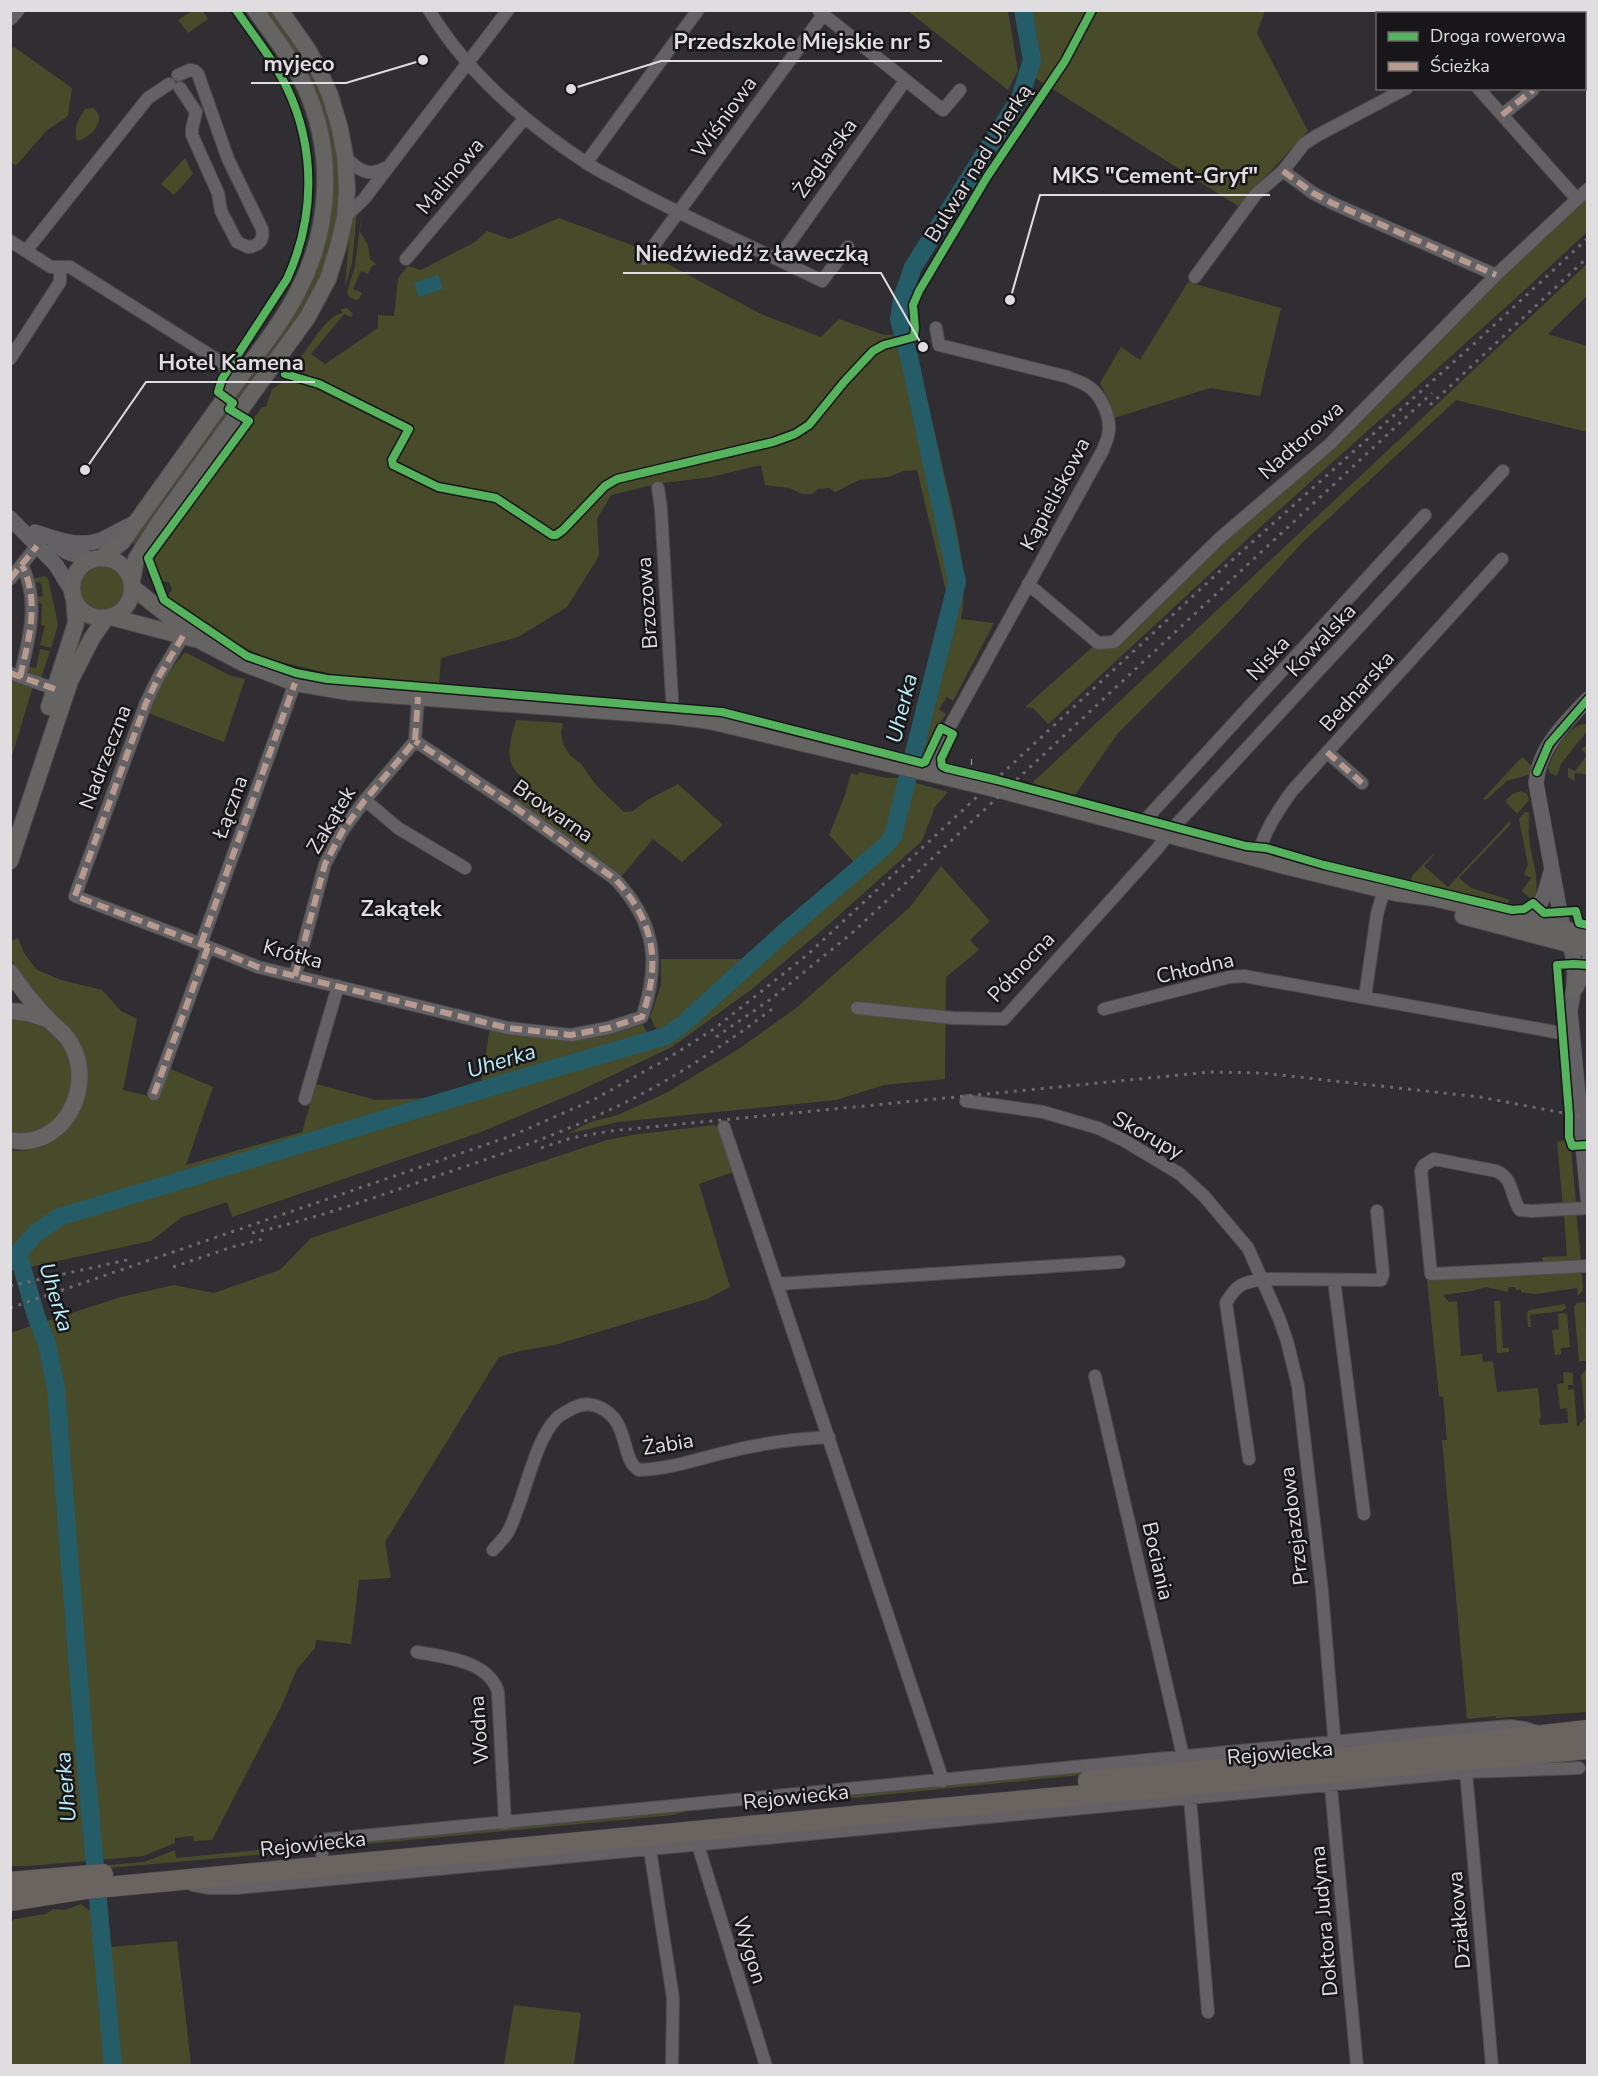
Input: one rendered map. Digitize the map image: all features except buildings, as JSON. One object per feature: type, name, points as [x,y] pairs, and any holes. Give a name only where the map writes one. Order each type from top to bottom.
[{"type":"highway","name":"Rejowiecka","points":[[110,1880],[177,1881],[864,1815],[1332,1765],[1587,1731]]},
{"type":"highway","name":"Rejowiecka","points":[[10,1901],[84,1883],[321,1847],[1332,1765],[1587,1749]]},
{"type":"highway","name":"Rejowiecka","points":[[10,1882],[84,1883]]},
{"type":"main road","points":[[10,830],[76,623],[73,581],[77,572],[83,566],[117,547],[135,523],[288,309],[300,287],[318,241],[326,193],[322,147],[308,95],[295,68],[255,10]]},
{"type":"main road","points":[[10,861],[70,681],[92,638],[109,617],[120,612],[128,604],[136,560],[207,454],[285,350],[313,308],[331,269],[345,216],[348,190],[345,156],[335,111],[322,76],[308,50],[280,10]]},
{"type":"main road","points":[[97,559],[113,560],[121,564],[127,571],[132,584],[191,638]]},
{"type":"main road","points":[[73,595],[81,609],[88,615],[148,625],[191,638],[243,663],[295,683],[328,690],[673,716],[732,726],[924,771],[1257,859],[1390,891],[1434,898],[1519,918],[1571,941]]},
{"type":"main road","points":[[1390,891],[1443,911],[1571,941],[1587,935]]},
{"type":"main road","points":[[1575,988],[1587,963]]},
{"type":"main road","points":[[10,972],[48,1020],[64,1033],[74,1050],[80,1076],[77,1095],[67,1115],[50,1133],[33,1140],[10,1140]]},
{"type":"main road","points":[[10,1011],[28,1013],[48,1020]]},
{"type":"street","points":[[10,18],[17,10]]},
{"type":"street","points":[[429,10],[441,30],[468,64],[525,118],[586,163],[678,213],[822,281],[848,247]]},
{"type":"street","points":[[345,216],[364,199],[508,10]]},
{"type":"street","points":[[586,163],[698,10]]},
{"type":"street","points":[[820,13],[943,110],[960,90]]},
{"type":"street","name":"Wiśniowa","points":[[678,213],[820,13]]},
{"type":"street","points":[[26,251],[148,98],[176,83],[190,70],[195,71],[228,159],[262,229],[262,240],[255,246],[245,247],[237,242],[220,211],[218,193],[192,135],[195,110],[176,83]]},
{"type":"street","name":"Żeglarska","points":[[778,259],[905,81]]},
{"type":"street","points":[[1195,277],[1256,194],[1283,171],[1304,144],[1403,90]]},
{"type":"street","points":[[1480,90],[1576,198]]},
{"type":"street","points":[[1502,115],[1533,90]]},
{"type":"street","points":[[195,118],[211,113]]},
{"type":"street","name":"Malinowa","points":[[406,259],[525,118]]},
{"type":"street","points":[[345,156],[358,168],[368,173],[377,173],[389,166]]},
{"type":"street","points":[[1283,171],[1313,193],[1496,274]]},
{"type":"street","name":"Nadtorowa","points":[[1028,584],[1098,643],[1114,642],[1220,538],[1330,444],[1496,274],[1587,189]]},
{"type":"street","points":[[644,259],[678,213]]},
{"type":"street","points":[[10,242],[51,267],[65,267],[224,364],[250,363]]},
{"type":"street","points":[[10,359],[60,282],[65,267]]},
{"type":"street","name":"Kąpieliskowa","points":[[924,771],[1103,450],[1108,435],[1108,421],[1104,406],[1096,393],[1086,385],[1068,377],[939,345],[936,328]]},
{"type":"street","points":[[224,364],[232,387]]},
{"type":"street","name":"Kowalska","points":[[1167,835],[1503,471]]},
{"type":"street","name":"Brzozowa","points":[[658,488],[673,716]]},
{"type":"street","name":"Niska","points":[[1143,828],[1146,819],[1425,515]]},
{"type":"street","points":[[10,517],[36,539],[56,564],[73,595]]},
{"type":"street","points":[[36,539],[83,544],[100,540],[135,523]]},
{"type":"street","points":[[36,539],[67,552],[97,559]]},
{"type":"street","points":[[10,579],[22,565],[36,539]]},
{"type":"street","name":"Bednarska","points":[[1257,859],[1274,816],[1292,791],[1502,559]]},
{"type":"street","points":[[22,565],[30,583],[32,611],[31,626],[15,675],[55,689]]},
{"type":"street","name":"Nadrzeczna","points":[[75,896],[146,703],[159,678],[191,638]]},
{"type":"street","name":"Łączna","points":[[154,1094],[295,683]]},
{"type":"street","points":[[415,741],[418,697]]},
{"type":"street","points":[[1570,1011],[1575,988],[1571,941],[1552,869],[1537,795],[1537,772],[1549,744],[1587,699]]},
{"type":"street","name":"Zakątek","points":[[295,976],[325,864],[343,830],[364,800],[415,741]]},
{"type":"street","name":"Browarna","points":[[415,741],[516,808],[615,879],[639,909],[649,933],[653,952],[652,980],[642,1017],[608,1028],[572,1035],[508,1028]]},
{"type":"street","points":[[1327,752],[1362,783]]},
{"type":"street","points":[[364,800],[398,828],[465,868]]},
{"type":"street","name":"Północna","points":[[856,1008],[953,1018],[1004,1019],[1158,849],[1167,835]]},
{"type":"street","points":[[1519,918],[1535,910],[1543,899],[1552,869]]},
{"type":"street","points":[[1365,998],[1377,914],[1390,891]]},
{"type":"street","name":"Krótka","points":[[75,896],[258,967],[508,1028]]},
{"type":"street","points":[[1571,941],[1568,1034],[1587,1198]]},
{"type":"street","name":"Chłodna","points":[[1104,1009],[1230,977],[1244,976],[1568,1034]]},
{"type":"street","points":[[305,1099],[338,986]]},
{"type":"street","name":"Skorupy","points":[[966,1101],[1043,1112],[1098,1128],[1180,1174],[1225,1218],[1248,1248],[1262,1279]]},
{"type":"street","points":[[724,1127],[943,1780]]},
{"type":"street","points":[[1587,1208],[1520,1210],[1514,1202],[1510,1183],[1504,1174],[1434,1160],[1428,1161],[1421,1171],[1431,1274],[1587,1266]]},
{"type":"street","points":[[1249,1459],[1227,1303],[1234,1289],[1244,1282],[1262,1279],[1381,1280],[1383,1274],[1377,1210]]},
{"type":"street","points":[[777,1284],[1119,1262]]},
{"type":"street","name":"Przejazdowa","points":[[1262,1279],[1287,1341],[1298,1386],[1322,1591],[1332,1765]]},
{"type":"street","points":[[1335,1280],[1364,1514]]},
{"type":"street","name":"Bociania","points":[[1095,1376],[1184,1756]]},
{"type":"street","name":"Żabia","points":[[493,1550],[507,1533],[544,1437],[557,1418],[576,1407],[586,1404],[599,1406],[610,1414],[621,1426],[631,1463],[639,1470],[670,1467],[729,1451],[789,1439],[829,1437]]},
{"type":"street","name":"Wodna","points":[[417,1652],[458,1660],[474,1667],[495,1682],[498,1692],[506,1823]]},
{"type":"street","points":[[321,1847],[506,1823],[713,1801],[1184,1756],[1466,1772],[1579,1768]]},
{"type":"street","points":[[177,1881],[210,1888],[237,1888],[1190,1798],[1332,1765]]},
{"type":"street","name":"Doktora Judyma","points":[[1332,1765],[1357,2066]]},
{"type":"street","name":"Działkowa","points":[[1466,1772],[1492,2066]]},
{"type":"street","points":[[1190,1798],[1208,2012]]},
{"type":"street","name":"Wygon","points":[[698,1845],[766,2066]]},
{"type":"street","points":[[650,1850],[674,1998],[672,2066]]},
{"type":"green space","points":[[192,11],[203,11],[208,19],[188,33],[178,20]]},
{"type":"green space","points":[[262,11],[273,11],[316,76],[339,154],[339,215],[327,263],[308,306],[240,402],[232,395],[303,296],[331,163]]},
{"type":"green space","points":[[908,11],[1008,11],[1018,71],[1008,90]]},
{"type":"green space","points":[[1030,11],[1265,11],[1257,33],[1308,131],[1238,206],[1032,76],[1038,58]]},
{"type":"green space","points":[[14,47],[72,88],[68,116],[46,131],[16,166],[10,161],[10,50]]},
{"type":"green space","points":[[93,108],[99,117],[96,128],[77,141],[78,121],[85,109]]},
{"type":"green space","points":[[185,158],[193,174],[174,195],[161,184]]},
{"type":"green space","points":[[1587,196],[1587,232],[1268,520],[1048,724],[1033,708],[1025,707],[1096,644],[1114,642]]},
{"type":"green space","points":[[362,211],[360,232],[368,245],[370,259],[377,265],[372,266],[368,274],[361,271],[353,289],[362,293],[356,300],[349,297],[347,292],[355,266]]},
{"type":"green space","points":[[357,212],[352,263],[345,287],[350,227]]},
{"type":"green space","points":[[559,218],[634,246],[761,314],[821,337],[839,319],[884,335],[911,333],[959,541],[963,581],[961,619],[994,623],[953,701],[947,697],[939,709],[946,714],[936,729],[925,759],[910,755],[944,615],[941,614],[946,591],[917,470],[904,471],[888,477],[859,480],[835,492],[829,488],[818,489],[812,494],[802,494],[790,488],[765,485],[761,465],[711,477],[656,484],[611,495],[597,519],[599,556],[567,607],[518,637],[441,658],[439,684],[340,676],[268,659],[233,642],[176,604],[168,596],[172,589],[169,582],[161,581],[154,561],[157,551],[213,474],[215,475],[219,470],[217,469],[262,407],[266,407],[272,389],[290,378],[294,372],[291,369],[321,329],[335,316],[342,313],[341,309],[347,308],[353,314],[351,317],[344,314],[311,354],[325,364],[378,328],[378,315],[394,316],[398,278],[408,266],[421,270],[475,242],[487,231],[510,239]]},
{"type":"green space","points":[[1587,264],[1587,296],[1548,334],[1587,346],[1587,432],[1456,400],[1303,542],[1229,622],[1118,733],[1075,795],[1030,785]]},
{"type":"green space","points":[[1188,282],[1281,308],[1260,396],[1210,388],[1114,418],[1108,398],[1100,383],[1121,347],[1140,360]]},
{"type":"green space","points":[[223,410],[231,415],[136,546],[131,542]]},
{"type":"green space","points":[[103,563],[121,570],[128,588],[121,606],[103,613],[85,606],[78,588],[85,570]]},
{"type":"green space","points":[[45,576],[48,578],[58,625],[51,648],[40,645],[45,626],[41,625],[42,604],[36,601],[36,597],[43,596],[41,582],[33,583],[32,579]]},
{"type":"green space","points":[[40,649],[50,651],[40,681],[27,671],[26,666],[36,668]]},
{"type":"green space","points":[[185,652],[231,676],[245,679],[224,742],[148,713],[164,678]]},
{"type":"green space","points":[[11,678],[33,686],[11,759]]},
{"type":"green space","points":[[516,720],[562,723],[563,744],[570,755],[624,812],[633,811],[647,800],[678,784],[723,825],[682,862],[653,839],[620,878],[515,803],[524,778],[517,773],[509,752]]},
{"type":"green space","points":[[1584,724],[1587,725],[1587,731],[1561,764],[1557,776],[1550,773],[1548,768],[1566,735]]},
{"type":"green space","points":[[1587,747],[1587,755],[1581,749]]},
{"type":"green space","points":[[1587,755],[1587,774],[1575,773],[1574,781],[1568,777],[1568,768],[1575,771]]},
{"type":"green space","points":[[1522,757],[1532,766],[1531,774],[1507,781],[1486,800],[1483,799]]},
{"type":"green space","points":[[859,772],[886,778],[898,778],[948,792],[935,807],[922,841],[752,989],[672,1047],[579,1091],[481,1132],[232,1217],[227,1202],[182,1217],[151,1241],[11,1271],[11,1151],[38,1147],[62,1134],[83,1050],[67,1025],[46,1006],[17,971],[11,958],[11,941],[18,938],[24,953],[37,970],[61,980],[102,990],[121,1011],[137,1019],[123,1090],[157,1098],[169,1068],[213,1087],[186,1165],[302,1132],[316,1084],[376,1100],[431,1098],[481,1083],[490,1028],[534,1035],[640,1020],[648,1034],[657,1030],[650,1017],[661,985],[661,959],[743,959],[855,863],[829,835],[851,773],[858,775]]},
{"type":"green space","points":[[1521,791],[1527,794],[1529,800],[1517,814],[1506,800],[1512,794]]},
{"type":"green space","points":[[1525,812],[1529,812],[1529,841],[1537,881],[1533,901],[1522,891],[1531,878],[1524,874],[1528,865],[1519,819]]},
{"type":"green space","points":[[1510,821],[1511,824],[1459,878],[1471,888],[1510,900],[1507,903],[1411,881],[1412,876],[1434,853],[1424,866],[1448,887]]},
{"type":"green space","points":[[941,866],[990,921],[970,940],[979,950],[946,977],[945,1079],[884,1085],[836,1100],[618,1122],[567,1134],[590,1122],[618,1115],[666,1093],[737,1050],[795,1009],[910,907]]},
{"type":"green space","points":[[10,1017],[36,1023],[50,1030],[60,1039],[71,1063],[72,1077],[66,1103],[50,1124],[41,1130],[11,1134]]},
{"type":"green space","points":[[715,1125],[723,1133],[736,1171],[699,1184],[730,1287],[707,1299],[555,1345],[499,1357],[385,1542],[391,1578],[359,1580],[351,1644],[316,1640],[315,1648],[297,1669],[281,1707],[212,1840],[194,1841],[193,1836],[175,1838],[175,1843],[143,1856],[11,1866],[10,1333],[121,1297],[174,1285],[214,1293],[280,1270],[311,1238],[607,1140]]},
{"type":"green space","points":[[1565,1140],[1568,1148],[1571,1149],[1576,1203],[1563,1207],[1557,1142]]},
{"type":"green space","points":[[1576,1211],[1581,1260],[1543,1263],[1542,1257],[1567,1256],[1564,1213]]},
{"type":"green space","points":[[1578,1272],[1582,1274],[1583,1290],[1578,1296],[1577,1288],[1535,1294],[1521,1292],[1515,1287],[1508,1287],[1508,1292],[1486,1287],[1443,1295],[1449,1302],[1457,1301],[1461,1356],[1482,1354],[1483,1362],[1493,1361],[1497,1392],[1538,1388],[1540,1425],[1568,1423],[1567,1408],[1560,1409],[1557,1384],[1564,1383],[1563,1372],[1573,1373],[1573,1385],[1568,1385],[1568,1390],[1574,1389],[1577,1427],[1585,1418],[1581,1375],[1587,1369],[1587,1712],[1467,1719],[1442,1440],[1447,1440],[1443,1397],[1439,1396],[1427,1279]]},
{"type":"green space","points":[[1494,1301],[1500,1301],[1503,1348],[1509,1348],[1509,1352],[1497,1353]]},
{"type":"green space","points":[[1585,1302],[1587,1361],[1579,1361],[1574,1306]]},
{"type":"green space","points":[[1565,1304],[1566,1308],[1562,1311],[1530,1315],[1531,1327],[1528,1327],[1527,1313],[1529,1310]]},
{"type":"green space","points":[[1558,1314],[1567,1314],[1570,1347],[1561,1348],[1561,1354],[1555,1355],[1552,1330],[1559,1329]]},
{"type":"green space","points":[[1089,1769],[1090,1774],[783,1805],[782,1799]]},
{"type":"green space","points":[[693,1809],[674,1815],[336,1847],[329,1844]]},
{"type":"green space","points":[[311,1845],[313,1847],[300,1851],[108,1868],[108,1865],[144,1862],[175,1850],[176,1858]]},
{"type":"green space","points":[[81,1904],[103,1920],[112,1947],[177,1941],[191,2065],[11,2065],[11,1922],[15,1919],[46,1914],[53,1909],[65,1910]]},
{"type":"green space","points":[[514,2005],[581,2013],[574,2065],[504,2065]]},
{"type":"water","points":[[438,275],[443,289],[419,297],[414,283]]},
{"type":"waterway","name":"Uherka","points":[[113,2066],[84,1744],[56,1388],[47,1344],[36,1316],[18,1253],[36,1233],[59,1217],[666,1036],[683,1024],[788,929],[885,846],[893,836],[957,582],[910,361],[899,320],[902,299],[913,267],[1020,98],[1032,60],[1023,10]]},
{"type":"waterway","points":[[1024,16],[1035,10]]},
{"type":"railway","points":[[10,1308],[511,1136],[593,1100],[665,1060],[714,1029],[807,955],[1221,570],[1476,342],[1588,238]]},
{"type":"railway","points":[[1430,405],[1588,257]]},
{"type":"railway","points":[[716,1037],[771,999],[852,933],[1432,393]]},
{"type":"railway","points":[[252,1233],[361,1202],[515,1149],[581,1123],[671,1078],[776,1006]]},
{"type":"railway","points":[[541,1148],[571,1138],[610,1131],[1210,1072],[1262,1073],[1480,1097],[1588,1119]]},
{"type":"railway","points":[[173,1267],[267,1238]]},
{"type":"railway","points":[[10,1286],[131,1259]]},
{"type":"marked path","points":[[1502,115],[1533,90]]},
{"type":"marked path","points":[[1283,171],[1313,193],[1332,203],[1496,275]]},
{"type":"marked path","points":[[10,579],[37,546]]},
{"type":"marked path","points":[[20,677],[32,606],[31,593],[22,565]]},
{"type":"marked path","points":[[183,636],[146,703],[75,896],[258,967],[508,1028],[571,1035],[608,1028],[642,1017],[651,978],[651,944],[639,911],[615,879],[516,808],[415,741]]},
{"type":"marked path","points":[[10,673],[55,689]]},
{"type":"marked path","points":[[201,944],[295,683]]},
{"type":"marked path","points":[[295,976],[325,864],[343,830],[415,741],[418,697]]},
{"type":"marked path","points":[[1327,752],[1362,783]]},
{"type":"marked path","points":[[154,1094],[208,947]]},
{"type":"cycle path","points":[[236,10],[276,68],[296,111],[307,159],[307,208],[303,232],[287,279],[222,379],[218,392],[233,403],[229,409],[249,421],[148,558],[164,600],[247,656],[296,673],[327,679],[722,712],[922,763],[925,762],[941,728],[953,734],[941,759],[942,766],[946,768],[1246,846],[1266,848],[1324,865],[1512,910],[1524,909],[1533,903],[1544,913],[1576,911],[1579,923],[1588,925]]},
{"type":"cycle path","name":"Bulwar nad Uherką","points":[[285,374],[319,384],[409,429],[392,460],[393,465],[438,487],[496,498],[552,535],[563,530],[605,486],[617,479],[773,442],[795,434],[809,425],[873,351],[884,345],[914,337],[913,305],[919,291],[987,177],[1065,61],[1092,10]]},
{"type":"cycle path","points":[[1537,772],[1549,744],[1588,699]]},
{"type":"cycle path","points":[[1588,965],[1557,965],[1569,1137],[1572,1146],[1588,1145]]},
{"type":"place","name":"myjeco","points":[[423,60]]},
{"type":"place","name":"Przedszkole Miejskie nr 5","points":[[571,89]]},
{"type":"place","name":"MKS \"Cement-Gryf\"","points":[[1010,300]]},
{"type":"place","name":"Niedźwiedź z ławeczką","points":[[923,347]]},
{"type":"place","name":"Hotel Kamena","points":[[85,470]]},
{"type":"district","name":"Zakątek","points":[[401,908]]}]
